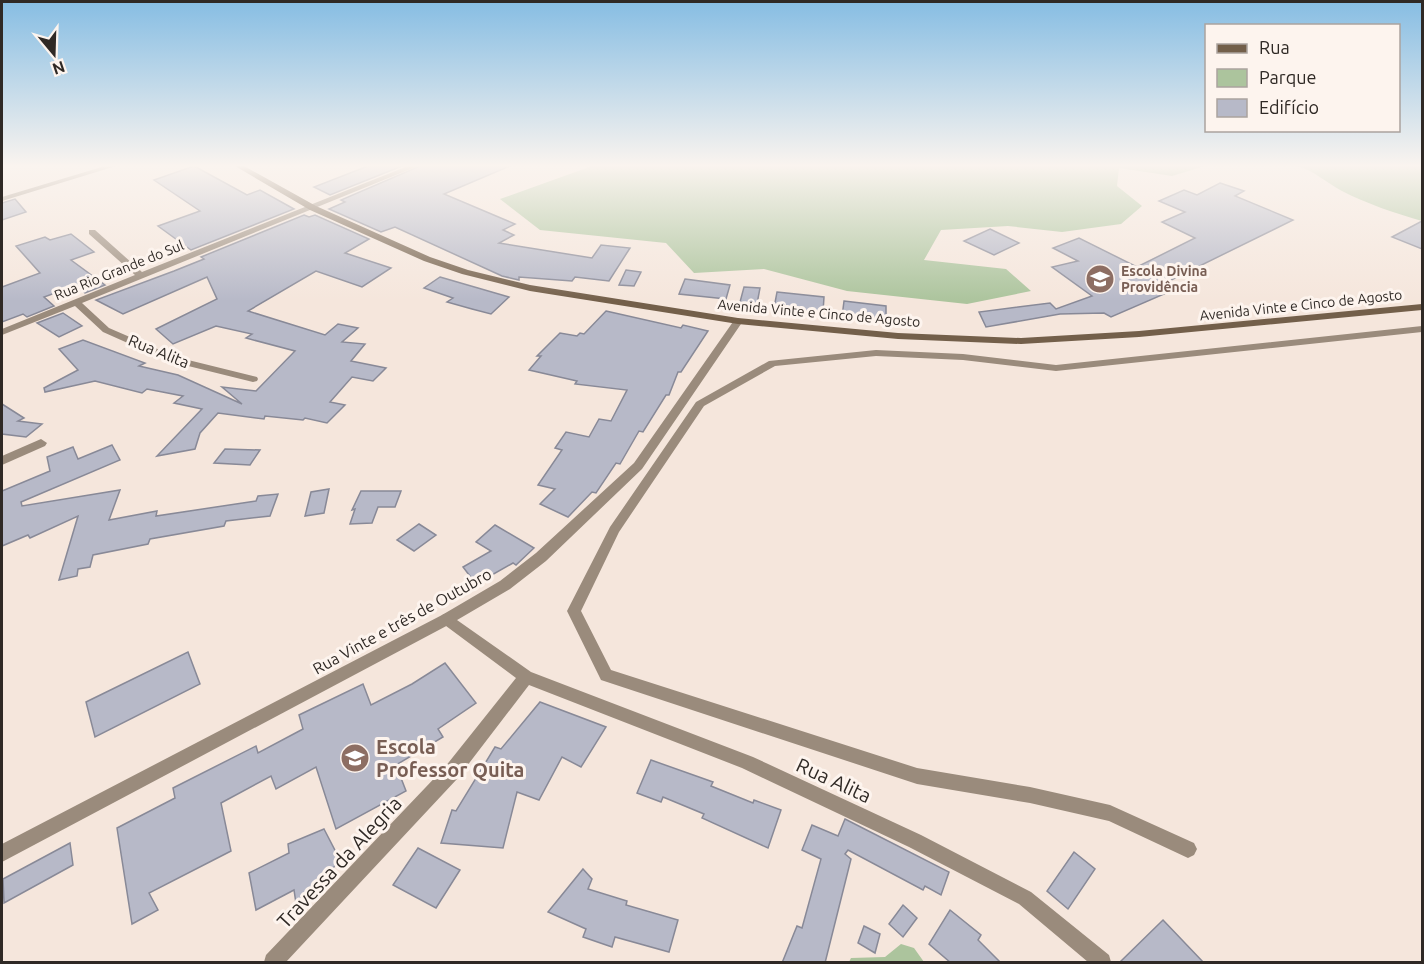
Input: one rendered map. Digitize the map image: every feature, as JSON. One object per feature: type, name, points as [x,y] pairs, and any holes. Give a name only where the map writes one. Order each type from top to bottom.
[{"type":"main road","name":"Avenida Vinte e Cinco de Agosto","points":[[320,211],[427,259],[465,272],[530,288],[738,321],[898,336],[1021,341],[1150,333],[1422,307]]},
{"type":"street","name":"Rua Rio Grande do Sul","points":[[2,332],[305,211]]},
{"type":"street","points":[[92,232],[141,276]]},
{"type":"street","name":"Rua Alita","points":[[76,302],[106,330],[172,359],[253,379]]},
{"type":"street","name":"Rua Vinte e três de Outubro","points":[[2,853],[447,619],[505,585],[541,557],[639,466],[738,321]]},
{"type":"street","points":[[1188,849],[1110,813],[1030,795],[917,776],[606,675],[574,611],[614,530],[700,404],[772,363],[876,353],[963,357],[1056,368],[1422,329]]},
{"type":"street","points":[[2,461],[41,443]]},
{"type":"street","name":"Rua Alita","points":[[447,619],[526,677],[747,762],[915,841],[1025,898],[1102,963]]},
{"type":"street","name":"Travessa da Alegria","points":[[273,963],[451,773],[526,677]]},
{"type":"green space","points":[[515,211],[1136,211],[1121,224],[1062,232],[1008,226],[941,230],[924,260],[1006,269],[1031,291],[967,304],[847,291],[764,269],[694,273],[666,243],[540,230]]},
{"type":"green space","points":[[1391,211],[1422,211],[1422,221]]},
{"type":"green space","points":[[901,944],[914,948],[924,962],[849,962],[851,958],[885,957]]},
{"type":"building","points":[[2,211],[26,212],[2,220]]},
{"type":"building","points":[[200,211],[289,211],[191,250],[158,226]]},
{"type":"building","points":[[333,211],[484,211],[515,224],[503,230],[514,235],[499,243],[592,258],[601,245],[630,248],[609,281],[575,277],[572,281],[519,277],[519,280],[502,276],[395,227],[381,232]]},
{"type":"building","points":[[1183,211],[1271,211],[1293,220],[1167,282],[1178,288],[1111,317],[1104,313],[1060,314],[986,327],[979,312],[1050,303],[1056,309],[1092,296],[1052,267],[1078,261],[1053,248],[1079,238],[1137,267],[1195,238],[1162,222],[1185,212]]},
{"type":"building","points":[[304,215],[309,217],[315,215],[369,239],[345,253],[391,268],[362,287],[316,271],[248,311],[325,335],[338,324],[358,328],[342,342],[365,344],[351,361],[386,368],[373,381],[352,377],[330,402],[345,405],[327,423],[305,418],[303,420],[265,416],[264,419],[218,413],[200,433],[195,449],[157,456],[202,409],[174,403],[183,396],[147,389],[142,393],[95,381],[45,392],[44,388],[78,370],[59,349],[83,340],[145,363],[139,366],[178,375],[242,404],[222,387],[256,391],[295,351],[246,338],[252,334],[216,326],[173,344],[156,329],[217,299],[207,277],[123,314],[96,300],[204,259],[201,257]]},
{"type":"building","points":[[1422,221],[1422,249],[1392,237]]},
{"type":"building","points":[[990,229],[1019,243],[994,255],[964,241]]},
{"type":"building","points":[[71,234],[94,252],[71,260],[105,285],[85,293],[74,286],[44,297],[54,306],[27,317],[23,314],[2,322],[2,287],[40,273],[16,246],[45,237],[50,240]]},
{"type":"building","points":[[626,270],[641,272],[634,286],[619,285]]},
{"type":"building","points":[[440,277],[509,297],[491,314],[447,302],[453,298],[424,288]]},
{"type":"building","points":[[685,279],[730,285],[726,299],[679,294]]},
{"type":"building","points":[[744,287],[760,288],[757,304],[740,302]]},
{"type":"building","points":[[777,292],[824,297],[823,312],[774,308]]},
{"type":"building","points":[[844,301],[886,306],[886,321],[842,317]]},
{"type":"building","points":[[606,311],[681,328],[683,325],[708,331],[681,372],[678,372],[669,395],[666,395],[643,432],[639,431],[620,464],[616,463],[596,493],[592,492],[568,517],[540,504],[555,489],[538,485],[562,450],[555,448],[566,432],[589,437],[599,419],[611,421],[627,390],[575,384],[577,381],[529,370],[541,356],[537,356],[560,333],[577,336],[580,333],[584,334]]},
{"type":"building","points":[[63,313],[82,326],[59,337],[37,323]]},
{"type":"building","points":[[2,404],[24,418],[18,421],[42,424],[26,437],[2,434]]},
{"type":"building","points":[[112,445],[120,460],[21,502],[22,506],[120,490],[109,520],[157,511],[156,516],[256,501],[258,496],[278,494],[270,516],[226,521],[224,526],[150,539],[148,544],[93,555],[90,567],[78,569],[77,576],[59,580],[78,516],[30,538],[28,535],[2,546],[2,491],[50,471],[47,457],[73,447],[78,459]]},
{"type":"building","points":[[225,449],[260,450],[250,465],[214,463]]},
{"type":"building","points":[[329,489],[324,513],[305,516],[311,492]]},
{"type":"building","points":[[361,491],[401,491],[395,507],[378,507],[372,523],[350,524],[355,509],[352,510]]},
{"type":"building","points":[[419,524],[436,535],[414,551],[397,540]]},
{"type":"building","points":[[495,525],[534,548],[516,565],[513,563],[476,584],[463,567],[491,551],[476,542]]},
{"type":"building","points":[[188,652],[200,684],[95,737],[86,702]]},
{"type":"building","points":[[445,663],[476,703],[438,729],[443,737],[396,765],[406,791],[336,829],[316,767],[276,789],[271,776],[221,803],[231,851],[149,893],[158,910],[132,924],[117,828],[175,798],[173,788],[256,746],[258,753],[303,729],[299,715],[363,684],[371,705],[412,684]]},
{"type":"building","points":[[540,702],[606,727],[581,767],[562,757],[539,800],[517,792],[503,848],[441,843],[452,810],[456,811],[495,747],[501,749]]},
{"type":"building","points":[[651,760],[713,782],[711,786],[753,803],[754,800],[781,810],[768,848],[702,818],[704,814],[663,797],[661,802],[637,793]]},
{"type":"building","points":[[845,819],[949,872],[941,895],[925,886],[923,890],[848,850],[845,854],[851,859],[825,963],[782,963],[797,926],[802,928],[821,859],[802,850],[812,825],[838,836]]},
{"type":"building","points":[[324,829],[340,860],[297,910],[294,890],[256,910],[249,873],[289,853],[288,844]]},
{"type":"building","points":[[70,843],[73,865],[4,903],[3,879]]},
{"type":"building","points":[[418,848],[460,870],[436,908],[393,885]]},
{"type":"building","points":[[1074,852],[1095,869],[1068,909],[1047,891]]},
{"type":"building","points":[[583,869],[592,879],[588,889],[627,901],[626,905],[678,920],[669,952],[615,937],[612,947],[583,937],[586,929],[548,912]]},
{"type":"building","points":[[903,905],[917,918],[903,937],[889,924]]},
{"type":"building","points":[[950,910],[981,935],[978,940],[1001,963],[951,963],[929,944]]},
{"type":"building","points":[[1163,920],[1204,963],[1119,963]]},
{"type":"building","points":[[864,926],[880,934],[875,953],[858,943]]},
{"type":"place","name":"Escola Divina Providência","points":[[1100,279]]},
{"type":"place","name":"Escola Professor Quita","points":[[355,758]]}]
